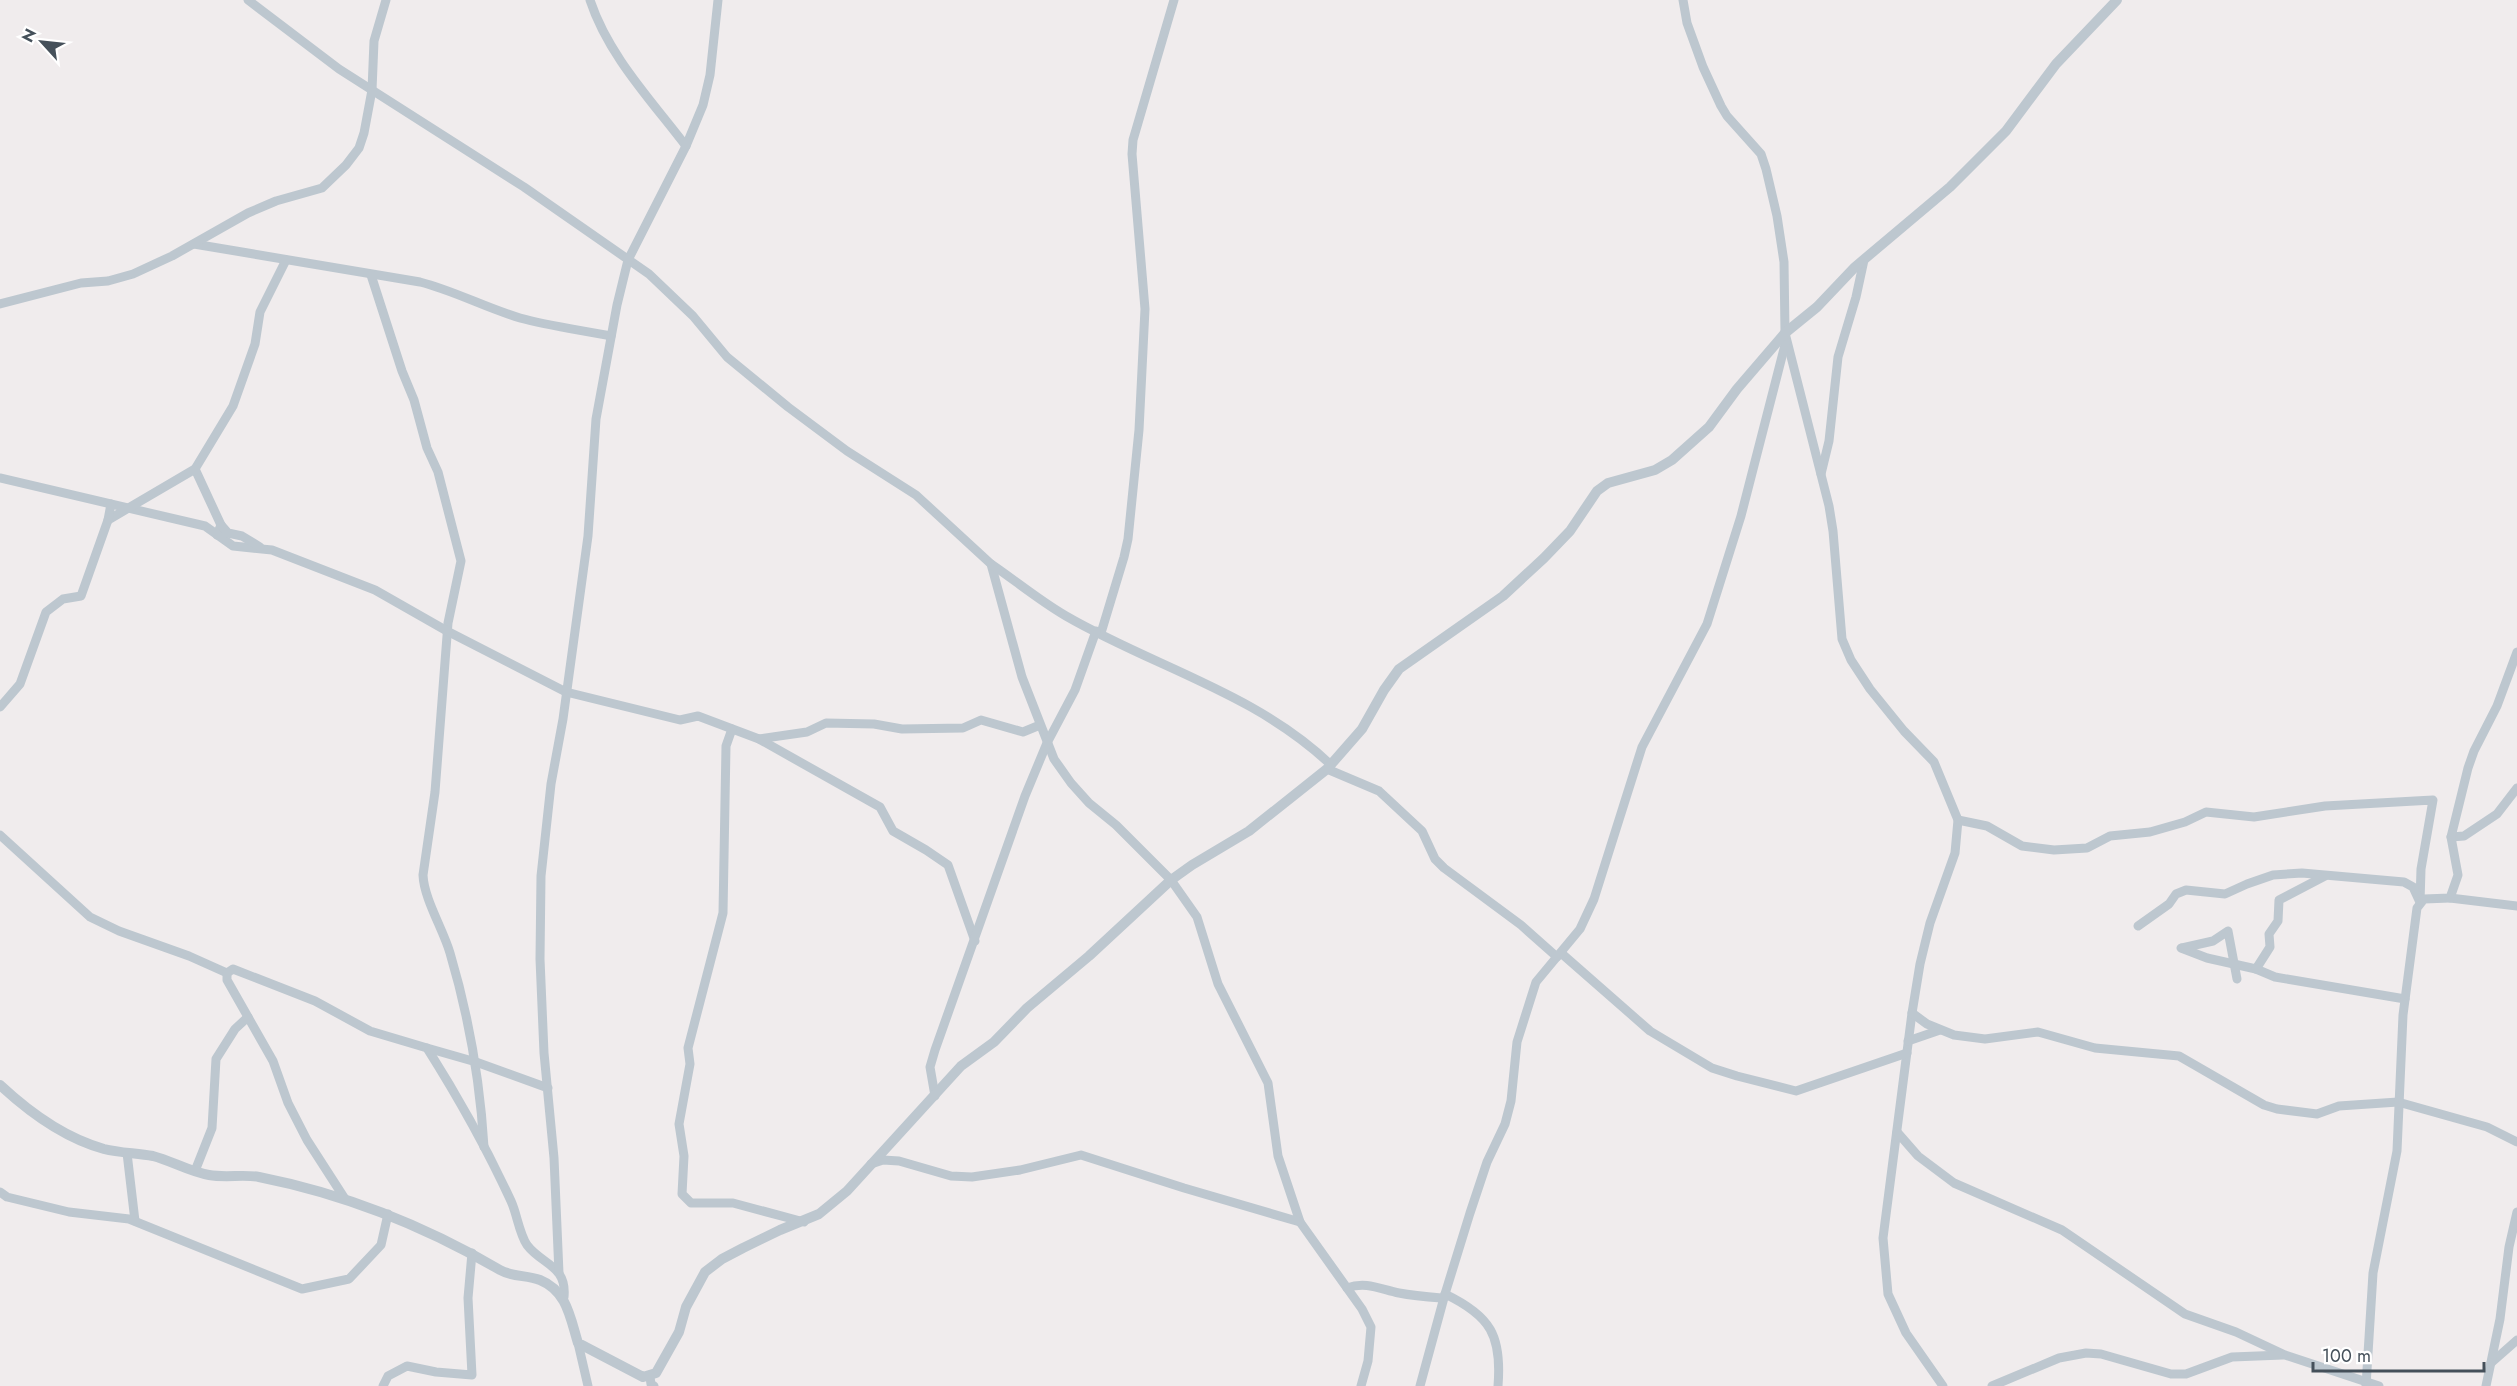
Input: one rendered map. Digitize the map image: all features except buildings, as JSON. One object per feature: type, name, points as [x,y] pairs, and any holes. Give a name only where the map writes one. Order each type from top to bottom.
[{"type":"street","points":[[248,0],[339,69],[524,187],[628,260],[663,287],[693,316],[727,357],[830,438],[916,495],[992,564],[1065,616],[1221,690],[1286,727],[1329,767],[1379,791],[1422,831],[1435,859],[1444,868],[1559,955],[1650,1031],[1712,1068],[1796,1090],[1907,1053]]},
{"type":"street","points":[[0,304],[81,283],[108,281],[133,274],[194,244],[248,213],[276,201],[313,192],[333,179],[359,147],[364,133],[372,90],[374,41],[386,0]]},
{"type":"street","points":[[590,0],[598,25],[630,73],[686,146]]},
{"type":"street","points":[[559,1273],[548,1088],[543,1053],[540,959],[541,876],[551,784],[588,536],[596,419],[628,260],[686,146],[703,105],[710,75],[718,0]]},
{"type":"street","points":[[935,1096],[930,1067],[1024,796],[1047,743],[1075,690],[1124,557],[1128,538],[1143,371],[1145,309],[1133,174],[1133,140],[1174,0]]},
{"type":"street","points":[[1683,0],[1687,23],[1703,67],[1722,106],[1727,116],[1761,154],[1766,169],[1777,216],[1784,262],[1786,336],[1833,531],[1842,639],[1845,650],[1870,688],[1904,731],[1934,762],[1958,820],[1955,853],[1930,923],[1912,1013],[1883,1238],[1888,1293],[1906,1333],[1943,1386]]},
{"type":"street","points":[[578,1343],[651,1383],[679,1332],[687,1307],[705,1272],[722,1259],[743,1248],[819,1214],[847,1191],[961,1066],[994,1042],[1027,1008],[1089,956],[1171,880],[1249,831],[1329,767],[1362,729],[1399,669],[1503,596],[1570,531],[1602,486],[1655,470],[1689,446],[1709,427],[1737,389],[1786,336],[1864,260],[1950,187],[2006,131],[2056,64],[2117,0]]},
{"type":"street","points":[[194,244],[436,286],[522,319],[611,336]]},
{"type":"street","points":[[108,520],[195,469],[233,406],[255,344],[260,312],[286,260]]},
{"type":"street","points":[[1820,476],[1829,441],[1838,357],[1856,297],[1864,260]]},
{"type":"street","points":[[371,274],[402,371],[414,400],[427,448],[438,472],[459,552],[460,570],[454,588],[447,631],[435,792],[424,887],[450,953],[470,1026],[480,1089],[484,1147]]},
{"type":"street","points":[[1420,1386],[1444,1296],[1487,1162],[1512,1101],[1517,1042],[1536,982],[1580,928],[1594,899],[1642,747],[1699,642],[1714,605],[1741,516],[1786,336]]},
{"type":"street","points":[[195,469],[221,525],[228,533],[242,536],[263,549]]},
{"type":"street","points":[[0,478],[204,526],[233,546],[272,550],[375,590],[447,631],[566,692],[680,720],[698,717],[759,740],[880,807],[893,831],[948,865],[975,941]]},
{"type":"street","points":[[0,706],[20,684],[46,612],[63,599],[81,596],[108,520],[111,504]]},
{"type":"street","points":[[217,535],[221,525]]},
{"type":"street","points":[[992,564],[1022,677],[1054,759],[1071,783],[1171,880],[1197,917],[1218,984],[1265,1075],[1278,1156],[1300,1221],[1362,1309],[1371,1327],[1368,1360],[1361,1386]]},
{"type":"street","points":[[2450,898],[2458,875],[2451,837],[2474,751],[2489,724],[2517,652]]},
{"type":"street","points":[[759,740],[807,732],[826,723],[874,724],[902,729],[963,728],[981,720],[1023,732],[1040,724]]},
{"type":"street","points":[[732,729],[726,746],[723,913],[688,1048],[690,1064],[680,1124],[684,1156],[682,1194],[691,1203],[733,1203],[804,1222]]},
{"type":"street","points":[[2451,837],[2464,836],[2497,814],[2517,788]]},
{"type":"street","points":[[1958,820],[1988,826],[2022,846],[2054,850],[2087,848],[2110,836],[2150,832],[2185,822],[2206,812],[2254,817],[2335,805],[2433,800],[2421,869],[2420,902],[2417,908],[2404,999],[2397,1150],[2371,1293],[2366,1384]]},
{"type":"street","points":[[0,835],[90,917],[119,931],[198,959],[227,973]]},
{"type":"street","points":[[2138,926],[2169,904],[2176,894],[2186,890],[2225,894],[2273,875],[2302,873],[2404,882],[2413,887],[2420,902]]},
{"type":"street","points":[[2256,969],[2270,947],[2269,934],[2278,921],[2279,900],[2325,876]]},
{"type":"street","points":[[2420,902],[2433,897],[2517,906]]},
{"type":"street","points":[[2237,980],[2234,963],[2228,931],[2213,941],[2181,948],[2234,963],[2256,969],[2276,977],[2375,996],[2404,999]]},
{"type":"street","points":[[227,973],[233,969],[315,1001],[370,1031],[476,1062],[548,1088]]},
{"type":"street","points":[[227,973],[227,980],[273,1061],[288,1103],[307,1140],[345,1199]]},
{"type":"street","points":[[1912,1013],[1940,1030],[1954,1035],[1985,1039],[2038,1032],[2095,1048],[2179,1056],[2264,1105],[2277,1109],[2322,1114],[2339,1106],[2398,1102],[2487,1127],[2517,1142]]},
{"type":"street","points":[[195,1171],[212,1128],[216,1059],[235,1029],[248,1017]]},
{"type":"street","points":[[1908,1041],[1940,1030]]},
{"type":"street","points":[[427,1048],[484,1147],[512,1203],[526,1244],[559,1273],[565,1285],[564,1298],[588,1386]]},
{"type":"street","points":[[0,1085],[18,1102],[74,1140],[106,1150],[154,1156],[195,1171],[226,1178],[255,1176],[345,1199],[413,1224],[472,1253],[504,1272],[541,1280],[564,1298]]},
{"type":"street","points":[[1897,1132],[1918,1156],[1954,1183],[2062,1230],[2185,1314],[2236,1332],[2285,1355],[2366,1384],[2379,1386]]},
{"type":"street","points":[[127,1153],[135,1221]]},
{"type":"street","points":[[872,1164],[883,1160],[899,1161],[951,1176],[972,1177],[1020,1170],[1081,1155],[1184,1188],[1300,1221]]},
{"type":"street","points":[[0,1192],[7,1197],[69,1212],[135,1221],[302,1289],[349,1279],[381,1245],[388,1215]]},
{"type":"street","points":[[2486,1386],[2500,1319],[2509,1247],[2517,1212]]},
{"type":"street","points":[[383,1386],[388,1376],[407,1366],[436,1372],[472,1375],[468,1298],[472,1253]]},
{"type":"street","points":[[1347,1288],[1369,1284],[1397,1293],[1444,1296],[1461,1301],[1491,1328],[1499,1354],[1498,1386]]},
{"type":"street","points":[[2491,1363],[2517,1340]]},
{"type":"street","points":[[1997,1385],[2059,1358],[2086,1353],[2100,1354],[2171,1374],[2186,1374],[2232,1357],[2285,1355]]},
{"type":"street","points":[[2181,1386],[2186,1374]]}]
